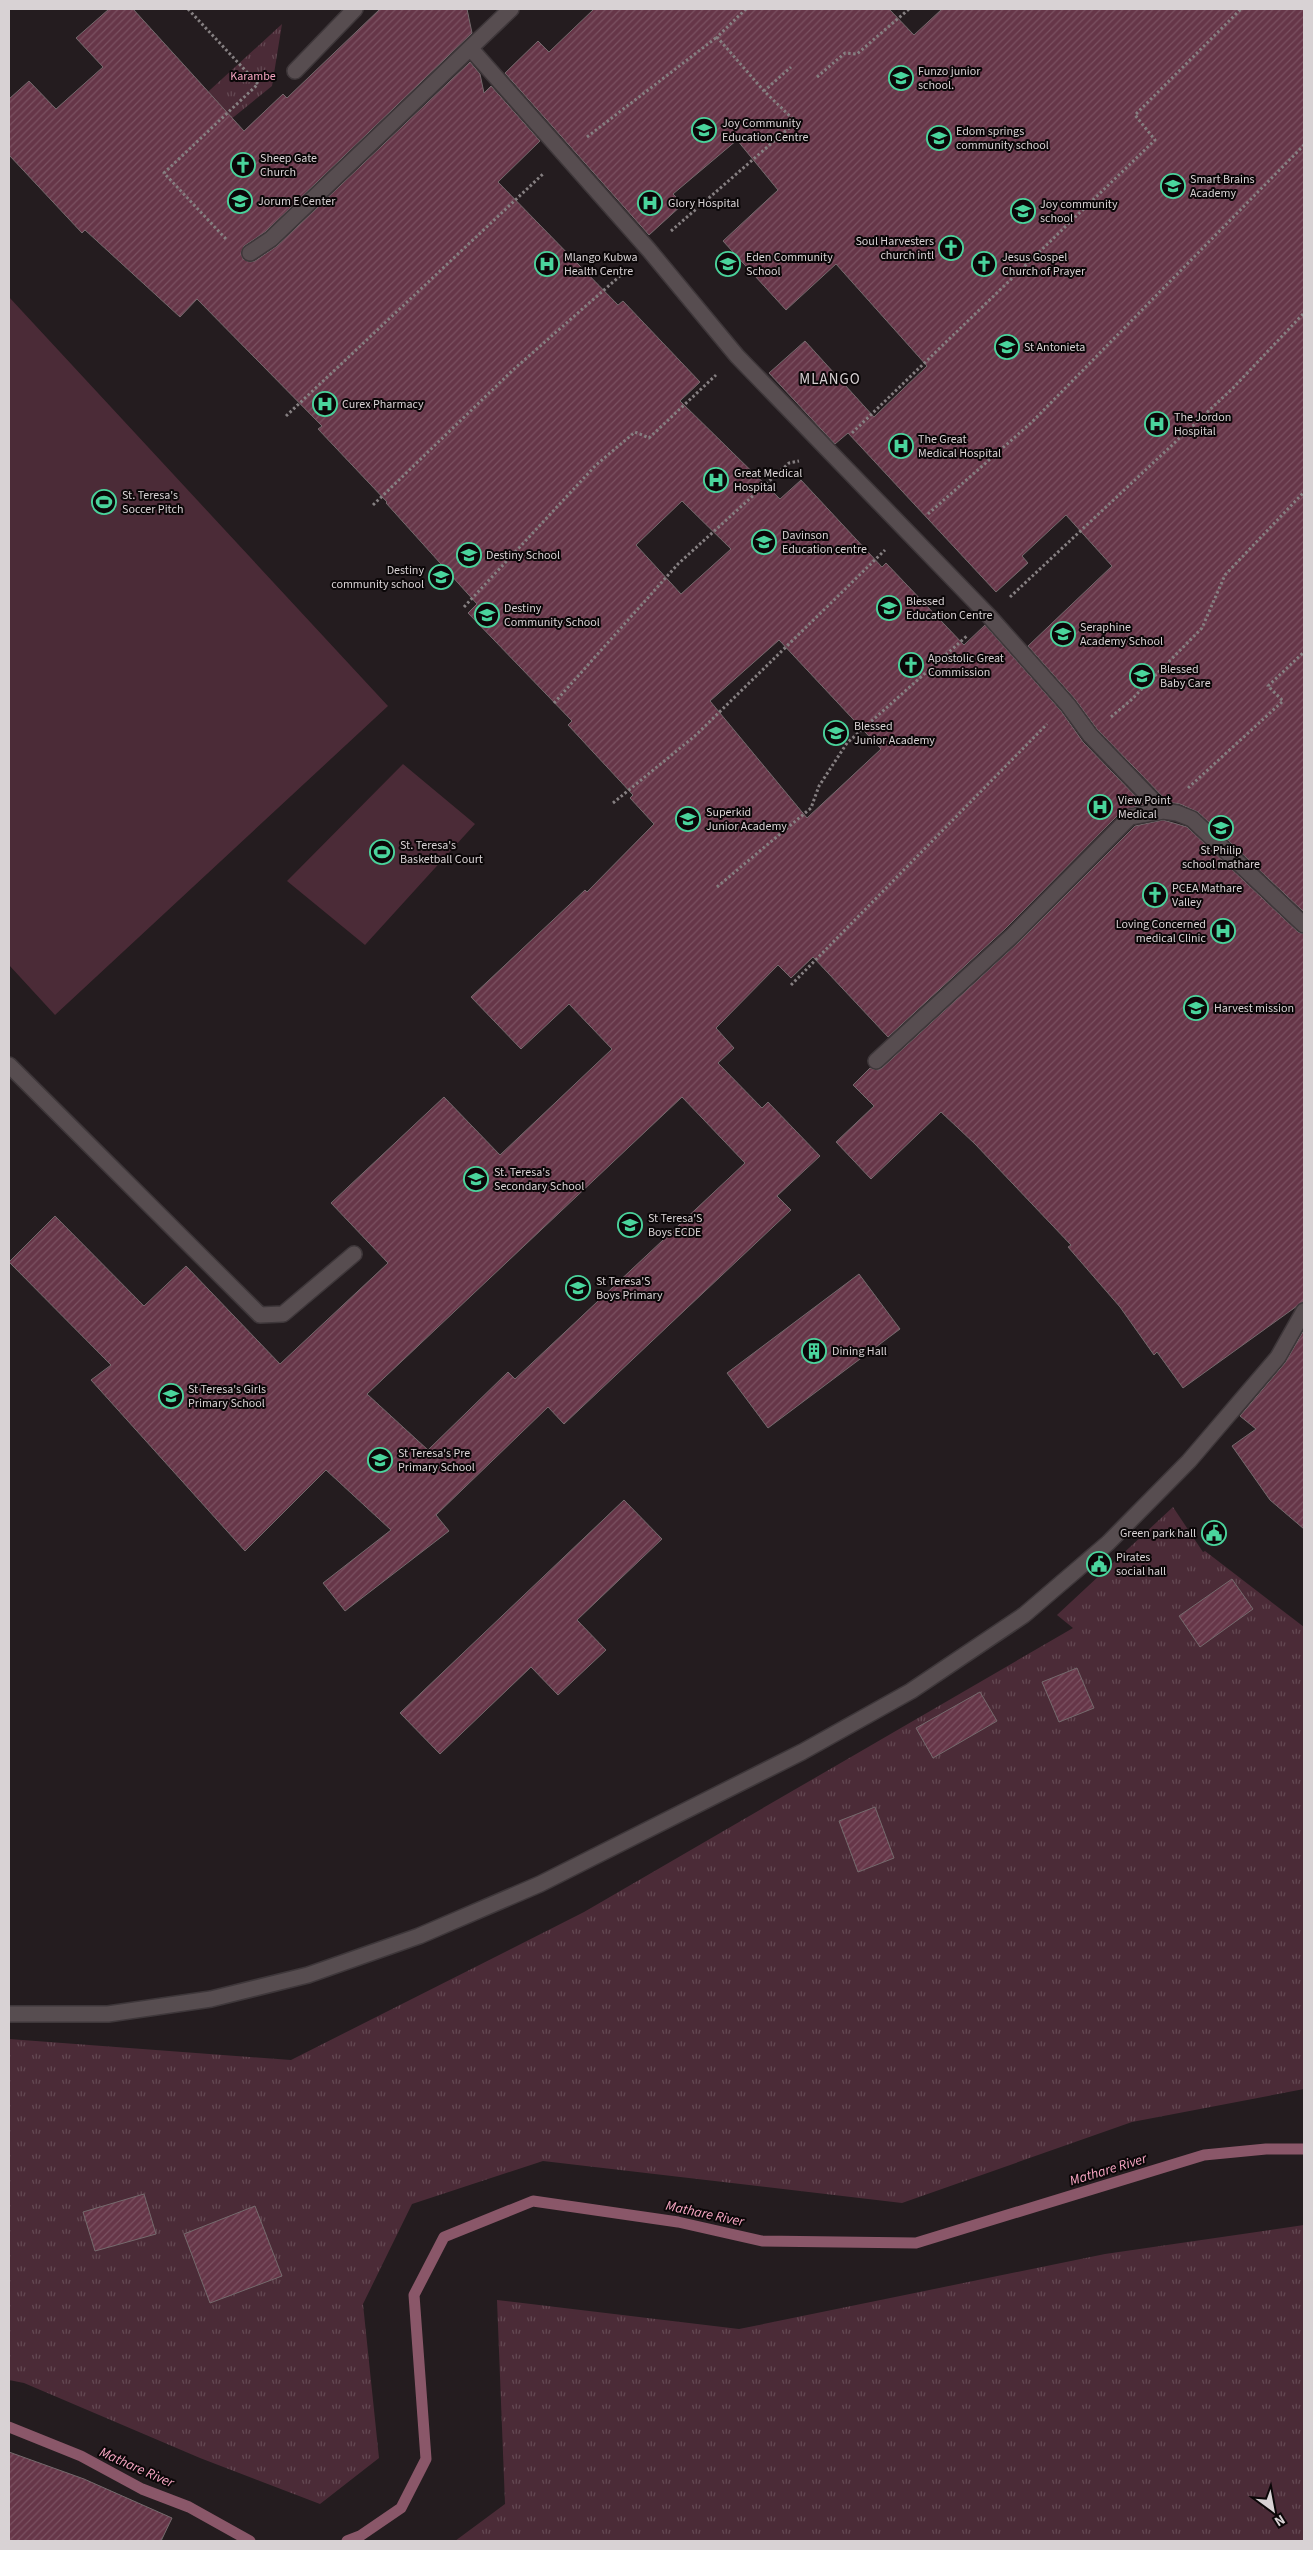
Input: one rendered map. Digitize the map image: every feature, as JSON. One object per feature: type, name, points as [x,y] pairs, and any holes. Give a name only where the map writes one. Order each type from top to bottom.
[{"type":"street","points":[[295,71],[355,9]]},
{"type":"street","points":[[250,253],[271,239],[512,9]]},
{"type":"street","points":[[470,49],[562,155],[649,250],[737,356],[989,616],[1068,706],[1090,735],[1163,811]]},
{"type":"street","points":[[876,1061],[1013,935],[1130,817],[1163,811],[1177,813],[1192,819],[1304,925]]},
{"type":"street","points":[[9,1065],[260,1315],[283,1314],[354,1254]]},
{"type":"street","points":[[9,2014],[108,2014],[211,1999],[308,1975],[419,1936],[540,1884],[802,1752],[911,1691],[1024,1615],[1108,1543],[1189,1461],[1278,1357],[1304,1311]]},
{"type":"path","points":[[188,9],[258,84],[164,173],[230,244],[250,253]]},
{"type":"path","points":[[286,416],[562,155],[717,36],[746,9]]},
{"type":"path","points":[[817,77],[845,53],[857,54],[909,9]]},
{"type":"path","points":[[554,703],[678,564],[789,464],[831,453],[1155,140],[1135,115],[1241,9]]},
{"type":"path","points":[[373,505],[513,370],[796,122],[764,90],[717,36]]},
{"type":"path","points":[[764,90],[791,67]]},
{"type":"path","points":[[613,803],[696,735],[905,530],[927,515],[1032,422],[1304,145]]},
{"type":"path","points":[[464,607],[596,465],[635,432],[648,438],[737,356]]},
{"type":"path","points":[[1090,735],[1131,700],[1202,628],[1225,574],[1304,492]]},
{"type":"path","points":[[1163,811],[1283,700],[1268,686],[1304,652]]},
{"type":"path","points":[[791,985],[1033,737],[1068,706]]},
{"type":"green space","name":"Karambe","points":[[282,24],[272,86],[193,150],[138,156]]},
{"type":"green space","name":"St. Teresa's Soccer Pitch","points":[[9,297],[388,706],[55,1015],[9,965]]},
{"type":"green space","name":"St. Teresa's Basketball Court","points":[[403,764],[475,824],[365,945],[287,881]]},
{"type":"green space","points":[[1173,1507],[1203,1552],[1205,1551],[1304,1627],[1304,2089],[1132,2122],[902,2203],[543,2161],[412,2204],[363,2304],[379,2458],[320,2504],[200,2458],[24,2383],[9,2380],[9,2039],[291,2060],[584,1912],[1073,1628],[1057,1615]]},
{"type":"green space","points":[[1304,2225],[1304,2541],[455,2541],[505,2504],[497,2300],[739,2329],[1105,2254]]},
{"type":"building","points":[[109,9],[133,9],[244,131],[283,94],[287,98],[380,9],[467,9],[472,33],[265,232],[244,246],[241,253],[243,259],[250,262],[255,261],[277,246],[470,62],[480,74],[484,93],[491,86],[540,141],[498,182],[618,305],[623,301],[700,382],[680,401],[780,499],[801,480],[882,567],[886,563],[964,645],[985,625],[1061,711],[1083,742],[1144,805],[1123,810],[1006,928],[888,1037],[813,957],[791,978],[778,965],[716,1028],[734,1048],[718,1063],[762,1108],[768,1102],[820,1156],[777,1196],[791,1210],[564,1424],[548,1407],[436,1515],[449,1531],[345,1611],[323,1583],[391,1530],[326,1470],[245,1551],[91,1380],[111,1365],[9,1262],[55,1216],[144,1306],[186,1266],[280,1364],[388,1263],[331,1203],[444,1097],[500,1155],[612,1049],[569,1004],[521,1049],[471,997],[585,890],[587,892],[654,824],[630,798],[633,795],[568,725],[572,721],[468,613],[477,604],[387,502],[318,429],[322,426],[197,299],[180,317],[85,230],[82,233],[9,155],[9,99],[29,81],[56,109],[103,67],[76,38]],"holes":[[[682,501],[731,549],[681,594],[636,545]],[[779,640],[881,749],[807,818],[710,701]],[[682,1097],[745,1163],[515,1379],[508,1372],[428,1450],[367,1394]]]},
{"type":"building","points":[[594,9],[889,9],[914,35],[942,9],[1304,9],[1304,912],[1198,812],[1180,804],[1168,802],[1097,729],[1075,699],[1028,646],[1112,566],[1066,515],[1022,556],[1028,563],[996,592],[848,433],[835,444],[769,373],[805,341],[874,417],[927,366],[836,264],[786,310],[723,241],[778,190],[737,140],[673,194],[683,204],[649,235],[505,73],[538,41],[549,52]]},
{"type":"building","points":[[1163,820],[1187,827],[1298,932],[1304,934],[1304,1301],[1183,1388],[1157,1352],[1154,1355],[1120,1307],[1068,1247],[1071,1245],[975,1144],[941,1112],[871,1179],[836,1142],[874,1106],[853,1085],[870,1068],[878,1070],[882,1068],[1019,942],[1135,826]]},
{"type":"building","name":"Dining Hall","points":[[859,1274],[900,1329],[768,1428],[727,1373]]},
{"type":"building","points":[[1304,1330],[1304,1529],[1270,1500],[1232,1446],[1256,1429],[1240,1416],[1285,1363]]},
{"type":"building","points":[[624,1500],[662,1539],[577,1620],[606,1650],[558,1695],[531,1667],[440,1754],[400,1713]]},
{"type":"building","points":[[1232,1579],[1253,1609],[1200,1647],[1179,1616]]},
{"type":"building","points":[[1077,1668],[1094,1708],[1059,1722],[1042,1682]]},
{"type":"building","points":[[980,1692],[997,1721],[933,1758],[916,1728]]},
{"type":"building","points":[[875,1807],[894,1858],[858,1872],[839,1821]]},
{"type":"building","points":[[144,2194],[156,2234],[95,2251],[83,2212]]},
{"type":"building","points":[[255,2206],[282,2276],[210,2303],[184,2234]]},
{"type":"building","points":[[9,2452],[84,2479],[172,2518],[161,2541],[9,2541]]},
{"type":"waterway","name":"Mathare River","points":[[347,2541],[360,2536],[401,2508],[426,2459],[414,2295],[444,2237],[533,2201],[678,2222],[762,2241],[916,2243],[1204,2155],[1266,2149],[1304,2149]]},
{"type":"waterway","name":"Mathare River","points":[[9,2427],[81,2456],[142,2489],[189,2507],[250,2541]]},
{"type":"place","name":"Funzo junior school.","points":[[901,78]]},
{"type":"place","name":"Joy Community Education Centre","points":[[704,130]]},
{"type":"place","name":"Edom springs community school","points":[[939,138]]},
{"type":"place","name":"Sheep Gate Church","points":[[243,165]]},
{"type":"place","name":"Smart Brains Academy","points":[[1173,186]]},
{"type":"place","name":"Jorum E Center","points":[[240,201]]},
{"type":"place","name":"Glory Hospital","points":[[650,203]]},
{"type":"place","name":"Joy community school","points":[[1023,211]]},
{"type":"place","name":"Soul Harvesters church intl","points":[[951,248]]},
{"type":"place","name":"Mlango Kubwa Health Centre","points":[[547,264]]},
{"type":"place","name":"Eden Community School","points":[[728,264]]},
{"type":"place","name":"Jesus Gospel Church of Prayer","points":[[984,264]]},
{"type":"place","name":"St Antonieta","points":[[1007,347]]},
{"type":"place","name":"Curex Pharmacy","points":[[325,404]]},
{"type":"place","name":"The Jordon Hospital","points":[[1157,424]]},
{"type":"place","name":"The Great Medical Hospital","points":[[901,446]]},
{"type":"place","name":"Great Medical Hospital","points":[[716,480]]},
{"type":"place","name":"St. Teresa's Soccer Pitch","points":[[104,502]]},
{"type":"place","name":"Davinson Education centre","points":[[764,542]]},
{"type":"place","name":"Destiny School","points":[[469,555]]},
{"type":"place","name":"Destiny community school","points":[[441,577]]},
{"type":"place","name":"Blessed Education Centre","points":[[889,608]]},
{"type":"place","name":"Destiny Community School","points":[[487,615]]},
{"type":"place","name":"Seraphine Academy School","points":[[1063,634]]},
{"type":"place","name":"Apostolic Great Commission","points":[[911,665]]},
{"type":"place","name":"Blessed Baby Care","points":[[1142,676]]},
{"type":"place","name":"Blessed Junior Academy","points":[[836,733]]},
{"type":"place","name":"View Point Medical","points":[[1100,807]]},
{"type":"place","name":"Superkid Junior Academy","points":[[688,819]]},
{"type":"place","name":"St Philip school mathare","points":[[1221,828]]},
{"type":"place","name":"St. Teresa's Basketball Court","points":[[382,852]]},
{"type":"place","name":"PCEA Mathare Valley","points":[[1155,895]]},
{"type":"place","name":"Loving Concerned medical Clinic","points":[[1223,931]]},
{"type":"place","name":"Harvest mission","points":[[1196,1008]]},
{"type":"place","name":"St. Teresa's Secondary School","points":[[476,1179]]},
{"type":"place","name":"St Teresa'S Boys ECDE","points":[[630,1225]]},
{"type":"place","name":"St Teresa'S Boys Primary","points":[[578,1288]]},
{"type":"place","name":"Dining Hall","points":[[814,1351]]},
{"type":"place","name":"St Teresa's Girls Primary School","points":[[171,1396]]},
{"type":"place","name":"St Teresa's Pre Primary School","points":[[380,1460]]},
{"type":"place","name":"Green park hall","points":[[1214,1533]]},
{"type":"place","name":"Pirates social hall","points":[[1099,1564]]},
{"type":"district","name":"MLANGO","points":[[830,379]]}]
